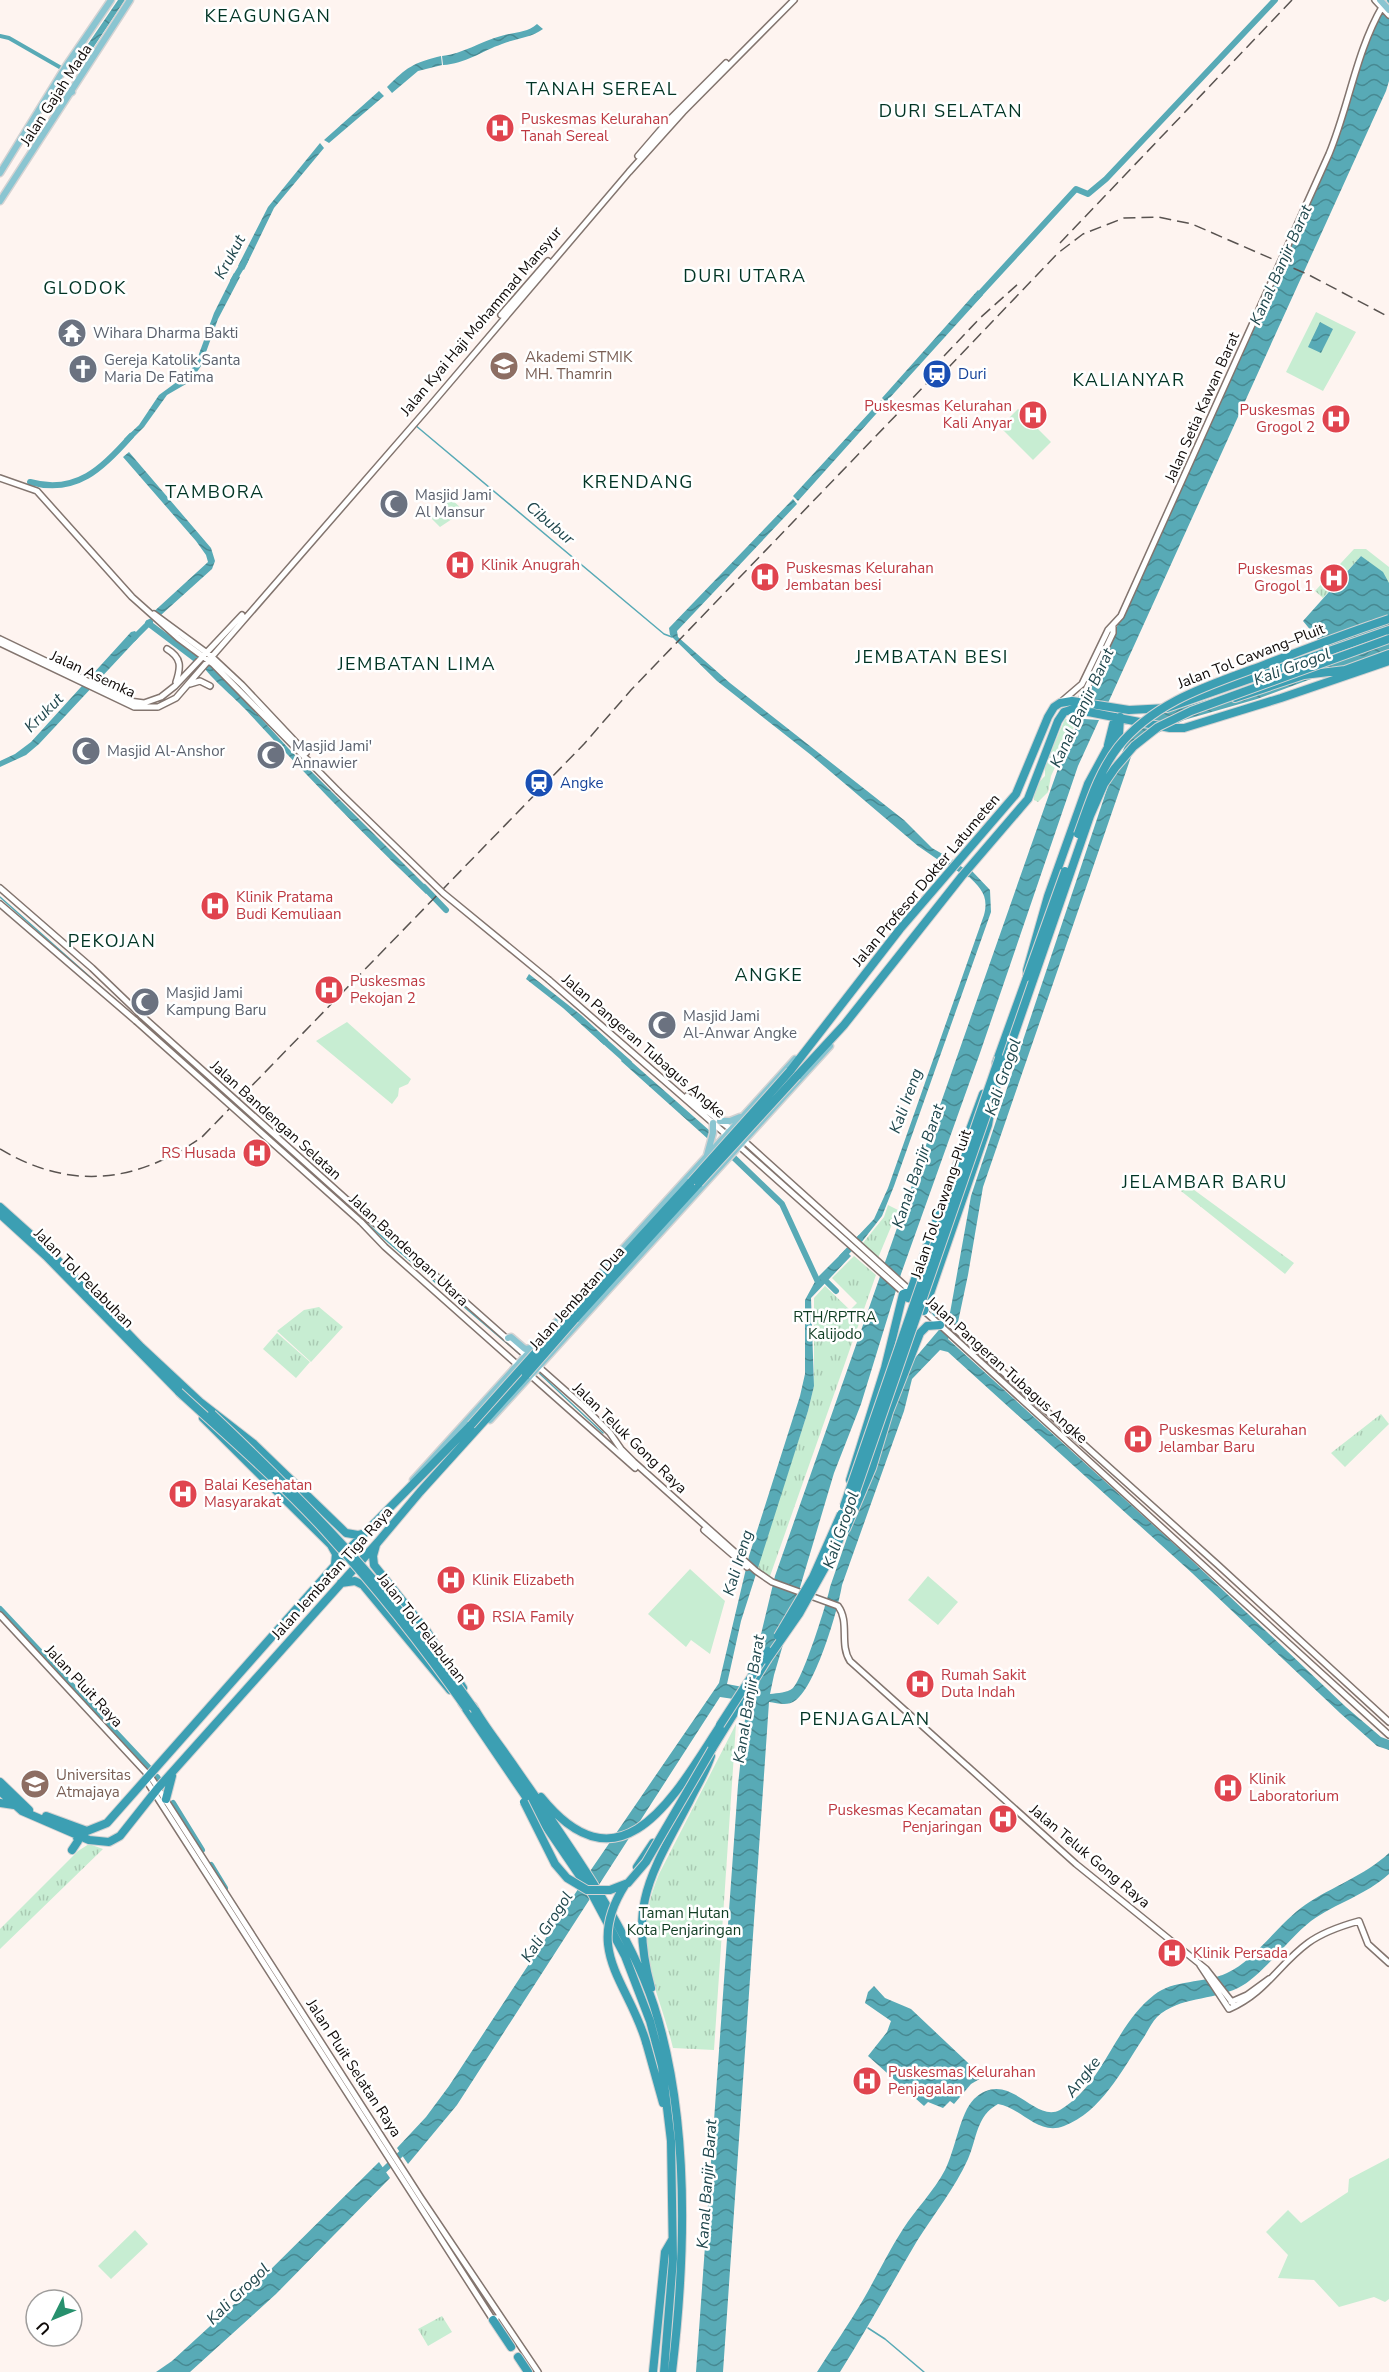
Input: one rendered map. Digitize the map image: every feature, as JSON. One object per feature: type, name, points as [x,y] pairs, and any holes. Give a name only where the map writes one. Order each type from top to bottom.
[{"type":"highway","name":"Jalan Tol Cawang–Pluit","points":[[720,1725],[797,1606],[828,1547],[1027,977],[1096,786],[1112,755],[1140,723],[1168,703],[1389,619]]},
{"type":"highway","points":[[1107,711],[1144,711],[1167,708],[1389,628]]},
{"type":"highway","name":"Jalan Tol Cawang–Pluit","points":[[712,1749],[738,1704],[803,1608],[837,1546],[1090,816],[1104,784],[1124,756],[1151,732],[1185,714],[1389,639]]},
{"type":"highway","points":[[1220,700],[1250,694],[1304,675],[1345,670],[1389,654]]},
{"type":"highway","points":[[1060,704],[1080,705],[1170,728],[1195,725],[1389,661]]},
{"type":"highway","name":"Jalan Profesor Dokter Latumeten","points":[[815,1038],[900,929],[1016,794],[1050,713],[1060,704]]},
{"type":"highway","name":"Jalan Profesor Dokter Latumeten","points":[[794,1073],[808,1064],[858,1007],[982,852],[1028,799],[1061,715],[1080,705]]},
{"type":"highway","points":[[1027,977],[1048,896],[1088,784],[1107,749],[1119,734],[1121,717]]},
{"type":"highway","points":[[1022,776],[1026,782],[1032,784],[1037,780]]},
{"type":"highway","points":[[1016,794],[1022,790],[1027,791],[1028,799]]},
{"type":"highway","points":[[794,1073],[815,1038]]},
{"type":"highway","points":[[844,1506],[853,1467],[885,1368],[905,1290],[915,1279],[969,1128],[999,1058]]},
{"type":"highway","name":"Jalan Jembatan Dua","points":[[413,1502],[473,1428],[794,1073]]},
{"type":"highway","points":[[925,1307],[988,1125],[993,1095]]},
{"type":"highway","points":[[0,1201],[25,1229]]},
{"type":"highway","name":"Jalan Tol Pelabuhan","points":[[0,1207],[25,1229],[141,1347],[301,1499],[352,1553],[422,1635],[513,1764]]},
{"type":"highway","name":"Jalan Tol Pelabuhan","points":[[0,1214],[45,1256],[179,1392],[250,1456],[323,1529],[402,1620],[466,1708],[584,1882],[617,1939],[640,1991],[659,2056],[666,2093],[672,2155]]},
{"type":"highway","points":[[931,1287],[931,1304],[936,1312]]},
{"type":"highway","points":[[837,1546],[852,1517],[872,1468],[889,1412],[922,1330],[929,1326],[942,1324]]},
{"type":"highway","points":[[179,1392],[334,1549],[336,1560],[331,1571]]},
{"type":"highway","points":[[212,1414],[254,1444],[346,1533],[358,1535],[366,1532]]},
{"type":"highway","name":"Jalan Jembatan Dua","points":[[408,1488],[473,1428]]},
{"type":"highway","name":"Jalan Jembatan Tiga Raya","points":[[148,1778],[331,1571],[408,1488]]},
{"type":"highway","name":"Jalan Jembatan Tiga Raya","points":[[157,1790],[413,1502]]},
{"type":"highway","points":[[376,1545],[373,1556],[374,1565],[426,1630],[475,1710]]},
{"type":"highway","points":[[341,1583],[355,1581],[363,1586],[422,1659],[466,1708]]},
{"type":"highway","points":[[513,1764],[567,1825],[600,1837],[623,1835],[642,1827],[658,1814],[704,1752],[720,1725]]},
{"type":"highway","points":[[664,2372],[672,2240],[672,2155],[662,2097],[646,2042],[609,1954],[608,1924],[616,1900],[650,1848],[720,1725]]},
{"type":"highway","points":[[500,1759],[561,1872],[580,1888],[602,1891],[628,1883],[646,1862],[712,1749]]},
{"type":"highway","points":[[672,2372],[680,2267],[680,2163],[675,2101],[645,1967],[641,1918],[646,1890],[705,1769],[712,1749]]},
{"type":"highway","points":[[513,1764],[606,1905],[632,1953],[654,2008]]},
{"type":"highway","points":[[166,1799],[174,1771]]},
{"type":"highway","points":[[0,1782],[30,1810],[87,1831],[100,1828],[107,1823],[148,1778]]},
{"type":"highway","points":[[0,1803],[14,1806],[101,1843],[115,1839],[157,1790]]},
{"type":"highway","points":[[0,1791],[14,1806]]},
{"type":"highway","points":[[72,1850],[78,1839],[76,1834]]},
{"type":"highway","points":[[654,2372],[665,2252],[672,2240]]},
{"type":"highway","points":[[654,2372],[665,2320],[669,2314]]},
{"type":"highway","points":[[496,2318],[511,2347]]},
{"type":"highway","points":[[518,2357],[528,2372]]},
{"type":"main road","points":[[0,173],[57,80],[111,0]]},
{"type":"main road","name":"Jalan Gajah Mada","points":[[0,201],[130,0]]},
{"type":"main road","name":"Jalan Kyai Haji Mohammad Mansyur","points":[[207,657],[417,418],[681,110],[792,0]]},
{"type":"main road","points":[[1375,0],[1384,6],[1389,15]]},
{"type":"main road","points":[[1384,6],[1385,0]]},
{"type":"main road","name":"Jalan Setia Kawan Barat","points":[[1060,704],[1082,684],[1108,630],[1113,627],[1120,616],[1329,154],[1346,109],[1364,43],[1384,6]]},
{"type":"main road","points":[[57,80],[60,92],[67,95],[72,91]]},
{"type":"main road","points":[[0,478],[37,491],[137,602],[143,616]]},
{"type":"main road","name":"Jalan Pangeran Tubagus Angke","points":[[137,602],[207,657],[443,893],[512,952],[561,989],[717,1122],[725,1137],[814,1203],[925,1307],[951,1335],[1389,1735]]},
{"type":"main road","name":"Jalan Setia Kawan Barat","points":[[1080,705],[1113,633],[1113,627]]},
{"type":"main road","name":"Jalan Asemka","points":[[0,641],[136,703],[155,700],[175,686],[194,665],[207,657]]},
{"type":"main road","name":"Jalan Asemka","points":[[0,641],[134,707],[163,706],[176,698],[201,670],[207,657]]},
{"type":"main road","points":[[167,649],[176,654],[181,667],[175,686]]},
{"type":"main road","points":[[189,684],[197,681],[208,684]]},
{"type":"main road","name":"Jalan Profesor Dokter Latumeten","points":[[731,1156],[854,1018],[964,876]]},
{"type":"main road","name":"Jalan Bandengan Selatan","points":[[0,888],[365,1216],[384,1230],[475,1317],[508,1338],[521,1359],[536,1372]]},
{"type":"main road","name":"Jalan Bandengan Utara","points":[[0,904],[135,1021],[361,1222],[386,1247],[475,1317],[536,1372]]},
{"type":"main road","name":"Jalan Profesor Dokter Latumeten","points":[[705,1157],[815,1038]]},
{"type":"main road","points":[[745,1114],[743,1122],[746,1126],[757,1127]]},
{"type":"main road","points":[[705,1157],[717,1122],[731,1121],[745,1114]]},
{"type":"main road","name":"Jalan Pangeran Tubagus Angke","points":[[740,1146],[855,1252],[905,1290]]},
{"type":"main road","name":"Jalan Jembatan Tiga Raya","points":[[413,1502],[536,1372],[731,1156]]},
{"type":"main road","name":"Jalan Jembatan Tiga Raya","points":[[408,1488],[422,1469],[705,1157]]},
{"type":"main road","points":[[809,1209],[814,1203]]},
{"type":"main road","name":"Jalan Pangeran Tubagus Angke","points":[[925,1307],[936,1312],[942,1324],[956,1329],[1389,1722]]},
{"type":"main road","points":[[508,1338],[511,1337],[525,1349],[531,1348]]},
{"type":"main road","name":"Jalan Teluk Gong Raya","points":[[536,1372],[605,1427],[615,1447]]},
{"type":"main road","name":"Jalan Teluk Gong Raya","points":[[536,1372],[615,1447],[756,1573],[772,1584],[838,1609],[844,1626],[845,1645],[850,1661],[1080,1867],[1200,1964],[1231,2005],[1275,1974],[1314,1939],[1335,1928],[1359,1921],[1368,1944],[1389,1963]]},
{"type":"main road","points":[[1011,1379],[1022,1393],[1019,1396]]},
{"type":"main road","points":[[1028,1405],[1029,1399],[1034,1400]]},
{"type":"main road","points":[[1111,1480],[1116,1478],[1117,1474]]},
{"type":"main road","name":"Jalan Pluit Raya","points":[[0,1615],[66,1685],[148,1778]]},
{"type":"main road","name":"Jalan Pluit Selatan Raya","points":[[148,1778],[496,2318],[538,2372]]},
{"type":"main road","name":"Jalan Pluit Selatan Raya","points":[[157,1790],[166,1799],[189,1842]]},
{"type":"green space","points":[[1316,312],[1356,332],[1323,391],[1286,372]]},
{"type":"green space","points":[[1018,409],[1051,442],[1033,460],[1000,427]]},
{"type":"green space","points":[[451,499],[461,508],[455,517],[440,527],[431,518]]},
{"type":"green space","points":[[1354,549],[1366,549],[1389,567],[1389,585],[1361,556],[1323,598],[1315,591]]},
{"type":"green space","points":[[1065,719],[1077,720],[1051,776],[1048,792],[1038,802],[1034,800],[1035,790],[1045,776],[1045,765]]},
{"type":"green space","points":[[347,1022],[411,1079],[408,1084],[399,1088],[398,1096],[392,1104],[316,1041]]},
{"type":"green space","points":[[1186,1184],[1294,1263],[1285,1274],[1181,1191]]},
{"type":"green space","points":[[888,1205],[898,1210],[878,1258],[863,1243],[884,1217]]},
{"type":"green space","name":"RTH/RPTRA Kalijodo","points":[[854,1256],[876,1275],[769,1579],[756,1570],[814,1386],[814,1298],[825,1286],[850,1310],[857,1303],[832,1278]]},
{"type":"green space","points":[[319,1307],[343,1327],[311,1362],[277,1331],[304,1310]]},
{"type":"green space","points":[[277,1333],[310,1362],[296,1378],[263,1349]]},
{"type":"green space","points":[[1381,1414],[1389,1424],[1345,1467],[1331,1453]]},
{"type":"green space","points":[[690,1569],[725,1601],[710,1654],[691,1640],[686,1647],[648,1614]]},
{"type":"green space","points":[[928,1576],[958,1602],[938,1625],[908,1600]]},
{"type":"green space","name":"Taman Hutan Kota Penjaringan","points":[[736,1724],[714,2050],[673,2048],[648,1962],[646,1922],[650,1900],[659,1874]]},
{"type":"green space","points":[[89,1844],[103,1849],[0,1949],[0,1929],[78,1851]]},
{"type":"green space","points":[[1389,2158],[1389,2299],[1385,2302],[1374,2297],[1339,2307],[1314,2280],[1278,2278],[1288,2255],[1266,2232],[1288,2210],[1301,2223],[1348,2192],[1349,2179]]},
{"type":"green space","points":[[135,2230],[148,2244],[111,2279],[98,2266]]},
{"type":"green space","points":[[442,2316],[452,2332],[428,2346],[418,2329]]},
{"type":"water","points":[[118,0],[125,0],[79,69],[73,73],[71,69]]},
{"type":"water","name":"Kanal Banjir Barat","points":[[1389,0],[1389,81],[1386,91],[1108,703],[1090,700],[1091,697],[1087,696],[1110,642],[1340,131],[1366,41]]},
{"type":"water","points":[[537,24],[543,29],[534,34],[502,44],[459,62],[443,65],[442,56],[457,53],[494,38],[525,31]]},
{"type":"water","points":[[441,56],[442,65],[418,71],[392,93],[387,87],[411,67]]},
{"type":"water","points":[[379,91],[384,96],[329,143],[324,140]]},
{"type":"water","points":[[320,143],[324,148],[274,208],[244,270],[238,266],[268,207]]},
{"type":"water","points":[[234,273],[240,277],[218,319],[201,366],[186,384],[167,395],[144,427],[128,443],[124,439],[139,425],[159,395],[189,373],[196,362],[214,313]]},
{"type":"water","points":[[978,290],[983,295],[886,402],[882,398]]},
{"type":"water","points":[[1320,322],[1333,329],[1321,353],[1308,347]]},
{"type":"water","points":[[881,400],[885,404],[798,501],[793,496]]},
{"type":"water","points":[[129,452],[211,548],[215,561],[212,569],[161,615],[149,616],[208,562],[196,541],[123,457]]},
{"type":"water","points":[[793,499],[797,504],[677,631],[678,637],[730,683],[904,820],[932,848],[953,860],[947,866],[918,846],[811,755],[717,681],[670,635],[669,628]]},
{"type":"water","name":"Kanal Banjir Barat","points":[[1361,556],[1383,572],[1389,583],[1389,650],[1257,699],[1184,720],[1144,740],[1132,754],[983,1187],[958,1322],[948,1339],[1184,1553],[1346,1707],[1381,1737],[1389,1740],[1389,1750],[1377,1746],[1192,1573],[948,1352],[940,1350],[912,1379],[904,1411],[842,1585],[825,1646],[811,1679],[804,1692],[793,1702],[782,1704],[769,1702],[723,2372],[696,2372],[738,1785],[747,1701],[720,1697],[457,2105],[408,2164],[397,2148],[426,2117],[449,2086],[584,1880],[719,1683],[749,1556],[805,1374],[805,1300],[817,1278],[845,1250],[851,1256],[811,1298],[814,1386],[741,1621],[727,1684],[748,1688],[775,1576],[1066,746],[1078,724],[1084,719],[1099,720],[1078,766],[980,1053],[901,1274],[861,1404],[834,1473],[770,1694],[785,1692],[793,1688],[803,1671],[892,1408],[915,1358],[950,1313],[971,1196],[1109,783],[1131,732],[1159,714],[1252,687],[1321,659],[1317,638],[1303,621]]},
{"type":"water","points":[[135,631],[138,638],[39,744],[26,755],[0,767],[0,761],[15,754],[31,742],[131,632]]},
{"type":"water","points":[[194,652],[221,674],[289,749],[430,890],[426,894],[211,676]]},
{"type":"water","points":[[972,871],[990,890],[991,912],[894,1186],[882,1216],[861,1243],[856,1238],[874,1219],[888,1188],[984,915],[985,897],[967,875]]},
{"type":"water","points":[[529,974],[581,1015],[608,1040],[604,1045],[526,979]]},
{"type":"water","points":[[625,1056],[710,1131],[708,1139],[621,1061]]},
{"type":"water","points":[[1389,1853],[1389,1874],[1371,1888],[1311,1921],[1247,1983],[1228,1992],[1176,2005],[1157,2017],[1100,2101],[1077,2120],[1064,2126],[1046,2127],[998,2104],[991,2109],[981,2121],[968,2159],[957,2180],[917,2241],[840,2372],[817,2372],[858,2309],[892,2246],[941,2178],[949,2162],[965,2113],[974,2099],[987,2091],[999,2089],[1010,2092],[1041,2110],[1050,2112],[1060,2110],[1088,2085],[1129,2022],[1154,1995],[1170,1986],[1208,1979],[1237,1967],[1305,1905],[1359,1875]]},
{"type":"water","points":[[874,1986],[885,1998],[911,2009],[983,2077],[971,2084],[954,2104],[950,2101],[943,2108],[928,2102],[924,2106],[868,2056],[887,2032],[891,2021],[865,2003],[868,1992]]},
{"type":"water","points":[[379,2162],[390,2178],[276,2294],[190,2372],[156,2372],[172,2361],[256,2284]]},
{"type":"waterway","name":"Duri","points":[[976,298],[1076,189],[1088,194],[1106,179],[1275,0]]},
{"type":"waterway","points":[[0,36],[9,38],[63,69]]},
{"type":"waterway","name":"Krukut","points":[[233,281],[245,261]]},
{"type":"waterway","name":"Cibubur","points":[[415,425],[664,634],[672,637]]},
{"type":"waterway","name":"Krukut","points":[[30,482],[46,485],[75,482],[110,459],[131,436]]},
{"type":"waterway","name":"Krukut","points":[[133,639],[150,622]]},
{"type":"waterway","points":[[148,623],[201,663]]},
{"type":"waterway","name":"Kali Ireng","points":[[943,859],[968,874]]},
{"type":"waterway","points":[[424,887],[446,910]]},
{"type":"waterway","points":[[0,897],[388,1242],[522,1356]]},
{"type":"waterway","points":[[601,1038],[629,1063]]},
{"type":"waterway","points":[[728,1152],[782,1204],[818,1282]]},
{"type":"waterway","name":"Kali Ireng","points":[[842,1257],[860,1238]]},
{"type":"waterway","points":[[823,1278],[836,1291]]},
{"type":"waterway","points":[[538,1372],[603,1433]]},
{"type":"waterway","points":[[0,1609],[151,1770]]},
{"type":"waterway","points":[[173,1803],[202,1850]]},
{"type":"waterway","points":[[211,1865],[225,1888]]},
{"type":"waterway","name":"Kali Grogol","points":[[380,2174],[405,2150]]},
{"type":"waterway","points":[[868,2328],[885,2339],[924,2372]]},
{"type":"railway","points":[[1060,243],[1292,0]]},
{"type":"railway","points":[[948,368],[1058,253],[1083,234],[1124,218],[1158,217],[1192,224],[1309,275],[1389,317]]},
{"type":"railway","points":[[944,356],[980,318],[1018,284]]},
{"type":"railway","points":[[0,1149],[26,1162],[52,1171],[78,1176],[103,1176],[128,1172],[153,1164],[202,1137],[584,744],[631,690],[929,381]]},
{"type":"place","name":"Puskesmas Kelurahan Tanah Sereal","points":[[500,128]]},
{"type":"place","name":"Wihara Dharma Bakti","points":[[72,333]]},
{"type":"place","name":"Akademi STMIK MH. Thamrin","points":[[504,366]]},
{"type":"place","name":"Gereja Katolik Santa Maria De Fatima","points":[[83,369]]},
{"type":"place","name":"Duri","points":[[937,374]]},
{"type":"place","name":"Puskesmas Kelurahan Kali Anyar","points":[[1033,415]]},
{"type":"place","name":"Puskesmas Grogol 2","points":[[1336,419]]},
{"type":"place","name":"Masjid Jami Al Mansur","points":[[394,504]]},
{"type":"place","name":"Klinik Anugrah","points":[[460,565]]},
{"type":"place","name":"Puskesmas Kelurahan Jembatan besi","points":[[765,577]]},
{"type":"place","name":"Puskesmas Grogol 1","points":[[1334,578]]},
{"type":"place","name":"Masjid Al-Anshor","points":[[86,751]]},
{"type":"place","name":"Masjid Jami' Annawier","points":[[271,755]]},
{"type":"place","name":"Angke","points":[[539,783]]},
{"type":"place","name":"Klinik Pratama Budi Kemuliaan","points":[[215,906]]},
{"type":"place","name":"Puskesmas Pekojan 2","points":[[329,990]]},
{"type":"place","name":"Masjid Jami Kampung Baru","points":[[145,1002]]},
{"type":"place","name":"Masjid Jami Al-Anwar Angke","points":[[662,1025]]},
{"type":"place","name":"RS Husada","points":[[257,1153]]},
{"type":"place","name":"Puskesmas Kelurahan Jelambar Baru","points":[[1138,1439]]},
{"type":"place","name":"Balai Kesehatan Masyarakat","points":[[183,1494]]},
{"type":"place","name":"Klinik Elizabeth","points":[[451,1580]]},
{"type":"place","name":"RSIA Family","points":[[471,1617]]},
{"type":"place","name":"Rumah Sakit Duta Indah","points":[[920,1684]]},
{"type":"place","name":"Universitas Atmajaya","points":[[35,1784]]},
{"type":"place","name":"Klinik Laboratorium","points":[[1228,1788]]},
{"type":"place","name":"Puskesmas Kecamatan Penjaringan","points":[[1003,1819]]},
{"type":"place","name":"Klinik Persada","points":[[1172,1953]]},
{"type":"place","name":"Puskesmas Kelurahan Penjagalan","points":[[867,2081]]},
{"type":"district","name":"KEAGUNGAN","points":[[268,16]]},
{"type":"district","name":"TANAH SEREAL","points":[[602,89]]},
{"type":"district","name":"DURI SELATAN","points":[[951,111]]},
{"type":"district","name":"DURI UTARA","points":[[745,276]]},
{"type":"district","name":"GLODOK","points":[[85,288]]},
{"type":"district","name":"KALIANYAR","points":[[1129,380]]},
{"type":"district","name":"KRENDANG","points":[[638,482]]},
{"type":"district","name":"TAMBORA","points":[[215,492]]},
{"type":"district","name":"JEMBATAN BESI","points":[[932,657]]},
{"type":"district","name":"JEMBATAN LIMA","points":[[417,664]]},
{"type":"district","name":"PEKOJAN","points":[[112,941]]},
{"type":"district","name":"ANGKE","points":[[769,975]]},
{"type":"district","name":"JELAMBAR BARU","points":[[1205,1182]]},
{"type":"district","name":"PENJAGALAN","points":[[865,1719]]}]
